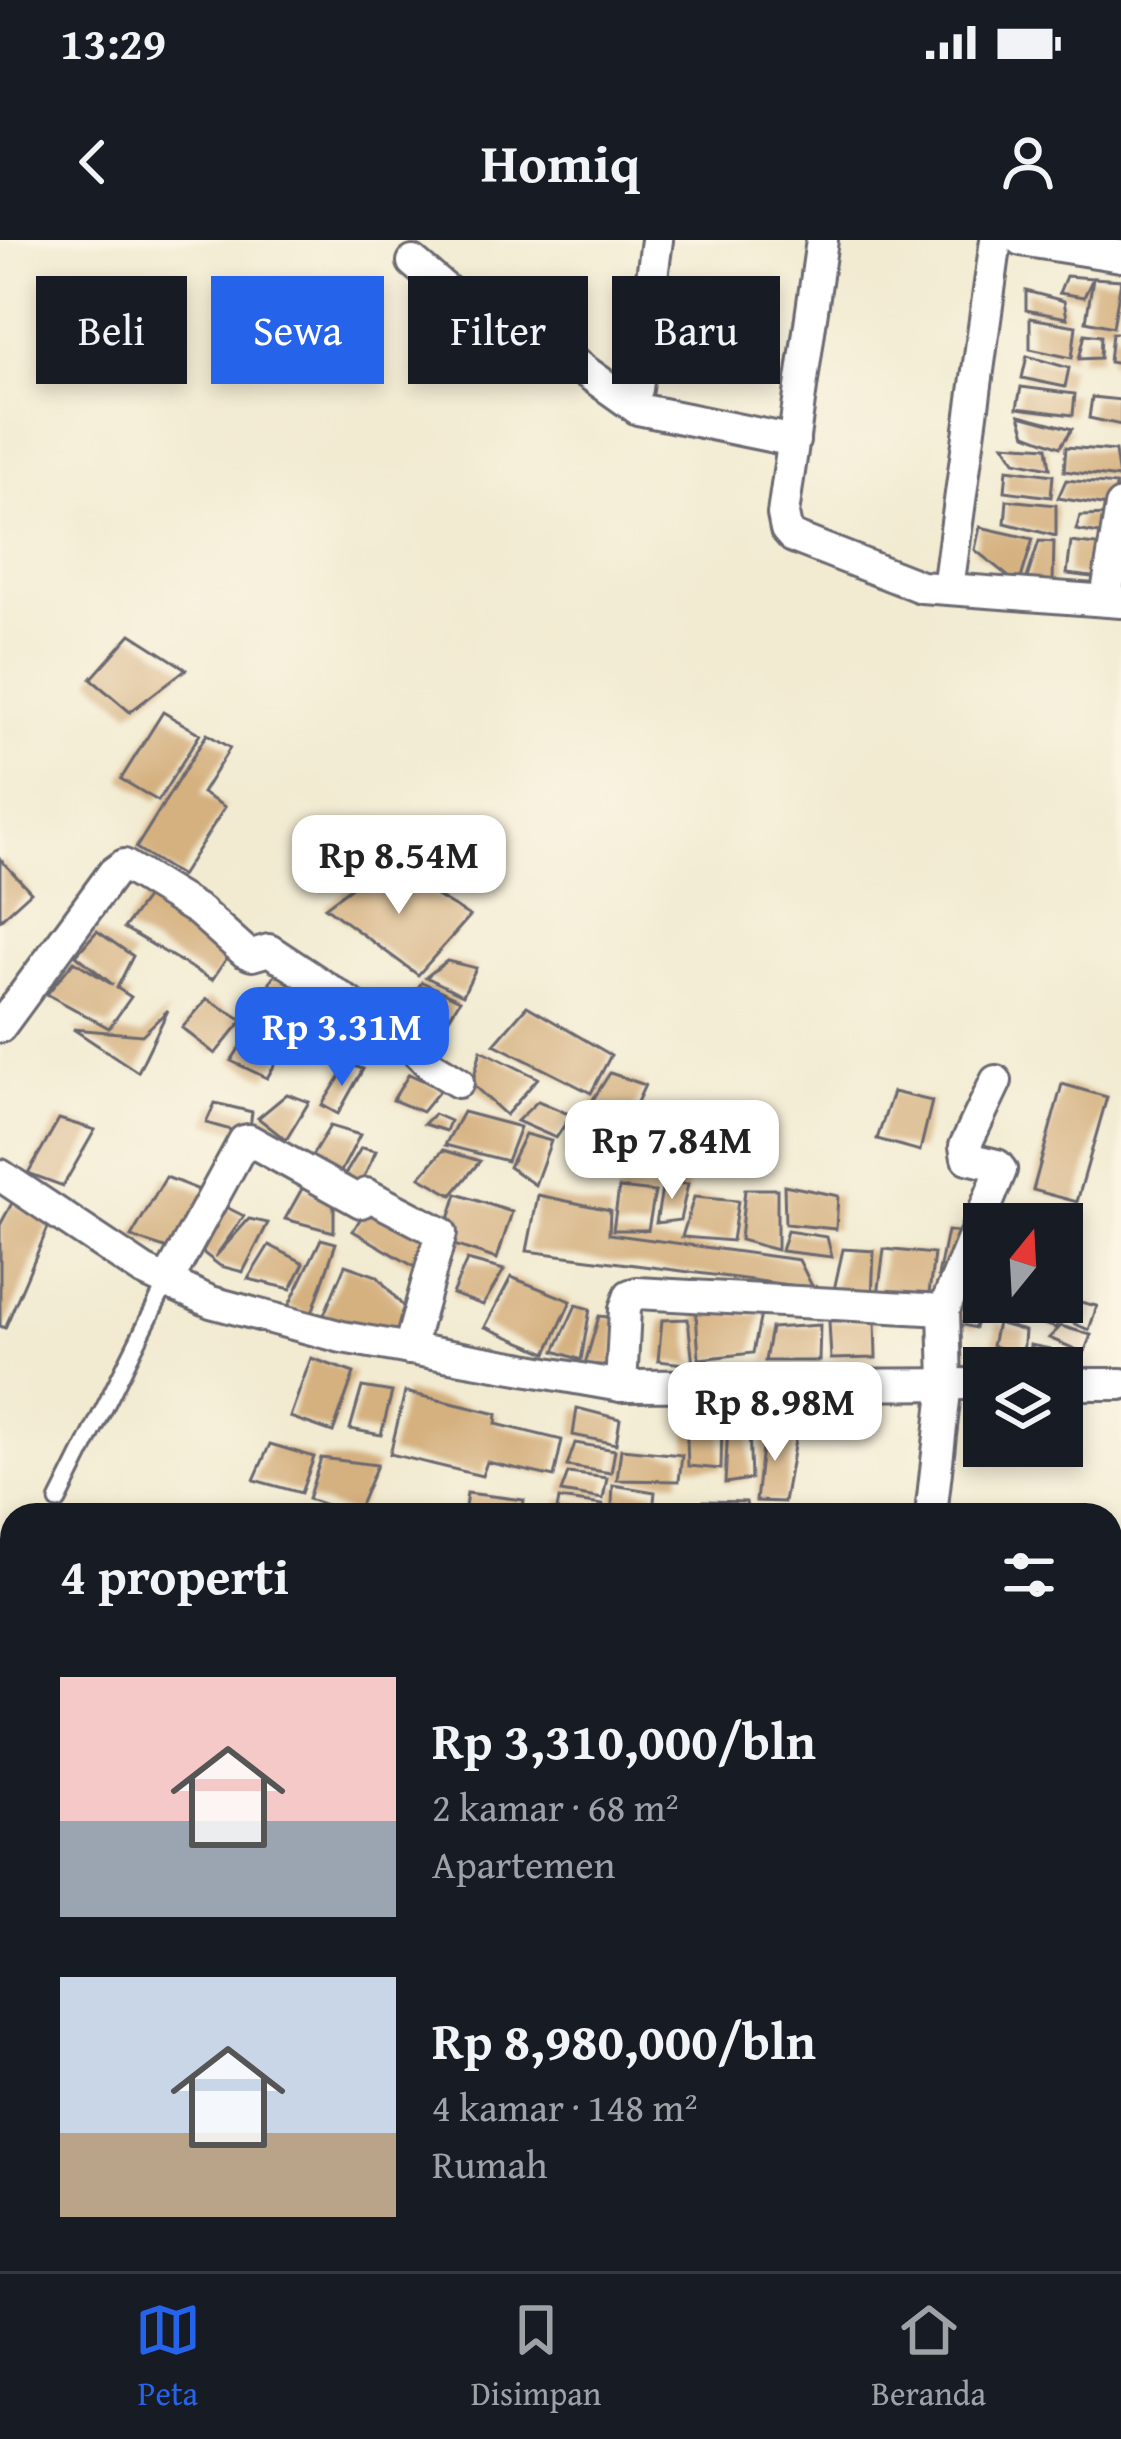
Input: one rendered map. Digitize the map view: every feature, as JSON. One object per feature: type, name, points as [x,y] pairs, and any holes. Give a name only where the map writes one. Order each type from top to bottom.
[{"type":"street","points":[[637,389],[657,240]]},
{"type":"street","points":[[822,240],[783,521],[793,537],[921,586],[1113,601],[1121,506]]},
{"type":"street","points":[[948,588],[996,240]]},
{"type":"street","points":[[1021,240],[1121,256]]},
{"type":"street","points":[[412,262],[472,312],[533,334],[638,409],[794,441]]},
{"type":"street","points":[[0,1028],[113,872],[124,865],[199,911],[244,952],[252,955],[269,950],[407,1041],[432,1066],[458,1082]]},
{"type":"street","points":[[932,1503],[946,1384],[944,1310],[1000,1177],[997,1165],[967,1158],[965,1152],[995,1081]]},
{"type":"street","points":[[167,1282],[244,1141],[249,1140],[362,1202],[366,1194],[440,1233],[409,1349]]},
{"type":"street","points":[[0,1175],[167,1282],[211,1302],[342,1336],[621,1386],[963,1384]]},
{"type":"street","points":[[621,1386],[626,1309],[630,1295],[637,1292],[944,1310]]},
{"type":"street","points":[[1083,1384],[1121,1384]]},
{"type":"lane","points":[[58,1502],[167,1282]]},
{"type":"building","points":[[1066,276],[1093,278],[1084,297],[1059,293]]},
{"type":"building","points":[[1093,278],[1121,280],[1113,327],[1086,321]]},
{"type":"building","points":[[1026,291],[1064,301],[1067,318],[1026,310]]},
{"type":"building","points":[[1030,318],[1076,326],[1072,358],[1030,349]]},
{"type":"building","points":[[1112,333],[1121,333],[1121,364],[1109,362]]},
{"type":"building","points":[[1085,334],[1101,336],[1100,358],[1079,359]]},
{"type":"building","points":[[1027,356],[1069,368],[1065,387],[1022,378]]},
{"type":"building","points":[[1021,387],[1075,394],[1073,415],[1017,408]]},
{"type":"building","points":[[1092,397],[1121,400],[1121,425],[1089,418]]},
{"type":"building","points":[[1020,415],[1072,429],[1060,447],[1026,434]]},
{"type":"building","points":[[1004,444],[1047,447],[1050,468],[1015,461]]},
{"type":"building","points":[[1066,447],[1115,451],[1119,478],[1064,471]]},
{"type":"building","points":[[1007,469],[1053,475],[1051,497],[1005,491]]},
{"type":"building","points":[[1066,480],[1116,485],[1114,507],[1058,498]]},
{"type":"building","points":[[1007,500],[1056,505],[1056,536],[1005,523]]},
{"type":"building","points":[[1113,515],[1111,536],[1076,530],[1080,516]]},
{"type":"building","points":[[980,527],[1033,539],[1019,585],[975,550]]},
{"type":"building","points":[[1039,541],[1054,542],[1053,583],[1026,581]]},
{"type":"building","points":[[1071,542],[1103,546],[1100,578],[1067,574]]},
{"type":"building","points":[[131,634],[186,669],[130,712],[91,679]]},
{"type":"building","points":[[163,712],[200,734],[158,801],[121,779]]},
{"type":"building","points":[[207,734],[230,748],[202,793],[225,807],[181,876],[136,848]]},
{"type":"building","points":[[423,820],[461,851],[432,887],[389,861]]},
{"type":"building","points":[[0,859],[31,892],[0,920]]},
{"type":"building","points":[[382,864],[470,916],[418,975],[325,907]]},
{"type":"building","points":[[152,890],[235,946],[212,980],[124,928]]},
{"type":"building","points":[[97,931],[133,956],[117,988],[131,997],[109,1028],[47,994],[74,961],[113,985],[76,955]]},
{"type":"building","points":[[447,961],[476,968],[463,995],[426,977]]},
{"type":"building","points":[[280,967],[325,994],[306,1032],[256,1004]]},
{"type":"building","points":[[422,982],[460,1000],[436,1039],[393,1023]]},
{"type":"building","points":[[207,999],[243,1020],[215,1054],[182,1028]]},
{"type":"building","points":[[527,1006],[611,1055],[591,1093],[494,1044]]},
{"type":"building","points":[[168,1010],[138,1072],[73,1029],[142,1035]]},
{"type":"building","points":[[348,1013],[358,1020],[339,1051],[328,1039]]},
{"type":"building","points":[[261,1015],[293,1034],[267,1078],[231,1061]]},
{"type":"building","points":[[481,1050],[538,1078],[506,1115],[472,1084]]},
{"type":"building","points":[[348,1064],[363,1069],[338,1114],[322,1105]]},
{"type":"building","points":[[610,1073],[645,1085],[626,1126],[585,1112]]},
{"type":"building","points":[[409,1074],[441,1089],[422,1112],[393,1100]]},
{"type":"building","points":[[1062,1084],[1107,1097],[1077,1202],[1033,1190]]},
{"type":"building","points":[[893,1092],[932,1101],[920,1151],[877,1139]]},
{"type":"building","points":[[287,1094],[309,1102],[286,1140],[258,1118]]},
{"type":"building","points":[[538,1101],[571,1115],[556,1138],[517,1121]]},
{"type":"building","points":[[215,1103],[252,1112],[249,1135],[206,1123]]},
{"type":"building","points":[[463,1112],[520,1127],[507,1161],[445,1145]]},
{"type":"building","points":[[434,1114],[450,1121],[446,1131],[424,1124]]},
{"type":"building","points":[[59,1119],[95,1130],[63,1186],[28,1173]]},
{"type":"building","points":[[576,1123],[627,1139],[622,1169],[565,1147]]},
{"type":"building","points":[[330,1126],[360,1135],[335,1183],[306,1166]]},
{"type":"building","points":[[525,1134],[551,1141],[535,1185],[509,1167]]},
{"type":"building","points":[[361,1148],[376,1151],[358,1190],[340,1183]]},
{"type":"building","points":[[443,1150],[480,1161],[452,1195],[420,1177]]},
{"type":"building","points":[[166,1177],[212,1195],[177,1252],[131,1237]]},
{"type":"building","points":[[663,1183],[688,1184],[680,1220],[656,1223]]},
{"type":"building","points":[[784,1185],[838,1196],[836,1229],[785,1224]]},
{"type":"building","points":[[303,1187],[334,1200],[334,1232],[285,1219]]},
{"type":"building","points":[[619,1188],[655,1192],[648,1230],[613,1230]]},
{"type":"building","points":[[745,1189],[777,1189],[777,1250],[740,1240]]},
{"type":"building","points":[[457,1194],[512,1212],[497,1259],[442,1241]]},
{"type":"building","points":[[538,1195],[610,1210],[609,1234],[799,1260],[813,1288],[527,1251]]},
{"type":"building","points":[[694,1197],[738,1201],[732,1241],[682,1237]]},
{"type":"building","points":[[371,1201],[437,1239],[420,1270],[353,1231]]},
{"type":"building","points":[[216,1202],[244,1216],[215,1257],[249,1219],[268,1223],[243,1272],[220,1266],[192,1244]]},
{"type":"building","points":[[12,1203],[50,1223],[5,1328],[0,1326],[0,1225]]},
{"type":"building","points":[[787,1231],[827,1237],[832,1257],[781,1251]]},
{"type":"building","points":[[947,1231],[963,1233],[952,1277],[938,1276]]},
{"type":"building","points":[[321,1239],[336,1243],[311,1316],[288,1307]]},
{"type":"building","points":[[269,1245],[304,1263],[291,1289],[248,1279]]},
{"type":"building","points":[[843,1249],[874,1251],[872,1299],[832,1299]]},
{"type":"building","points":[[884,1249],[934,1254],[928,1301],[878,1295]]},
{"type":"building","points":[[467,1260],[504,1270],[483,1305],[452,1294]]},
{"type":"building","points":[[345,1265],[377,1276],[413,1318],[407,1342],[323,1317]]},
{"type":"building","points":[[511,1277],[571,1301],[547,1353],[485,1327]]},
{"type":"building","points":[[958,1296],[963,1296],[963,1323],[976,1323],[975,1328],[951,1322]]},
{"type":"building","points":[[1083,1303],[1097,1306],[1089,1330],[1073,1323],[1083,1323]]},
{"type":"building","points":[[576,1305],[590,1309],[581,1360],[555,1351]]},
{"type":"building","points":[[696,1312],[761,1314],[753,1353],[699,1359]]},
{"type":"building","points":[[599,1316],[618,1318],[614,1366],[585,1364]]},
{"type":"building","points":[[688,1319],[693,1365],[658,1361],[662,1320]]},
{"type":"building","points":[[875,1320],[876,1358],[831,1359],[829,1321]]},
{"type":"building","points":[[997,1323],[1025,1331],[1024,1347],[992,1346]]},
{"type":"building","points":[[820,1325],[819,1361],[765,1361],[771,1328]]},
{"type":"building","points":[[1061,1326],[1091,1335],[1084,1353],[1083,1347],[1049,1338]]},
{"type":"building","points":[[311,1358],[354,1373],[333,1432],[290,1417]]},
{"type":"building","points":[[362,1387],[392,1392],[381,1435],[350,1429]]},
{"type":"building","points":[[405,1392],[497,1414],[496,1424],[562,1440],[554,1477],[487,1462],[482,1476],[390,1454]]},
{"type":"building","points":[[577,1408],[620,1419],[616,1444],[573,1435]]},
{"type":"building","points":[[686,1418],[722,1421],[721,1469],[688,1466]]},
{"type":"building","points":[[728,1426],[749,1428],[751,1479],[725,1483]]},
{"type":"building","points":[[764,1429],[797,1429],[784,1502],[756,1501]]},
{"type":"building","points":[[575,1443],[615,1450],[611,1473],[567,1466]]},
{"type":"building","points":[[270,1444],[314,1457],[301,1493],[254,1480]]},
{"type":"building","points":[[621,1449],[682,1455],[679,1481],[617,1480]]},
{"type":"building","points":[[321,1458],[377,1465],[361,1503],[308,1499]]},
{"type":"building","points":[[568,1473],[607,1478],[603,1499],[561,1492]]},
{"type":"building","points":[[613,1485],[655,1492],[654,1503],[612,1503]]},
{"type":"building","points":[[467,1493],[524,1500],[524,1503],[466,1503]]}]
